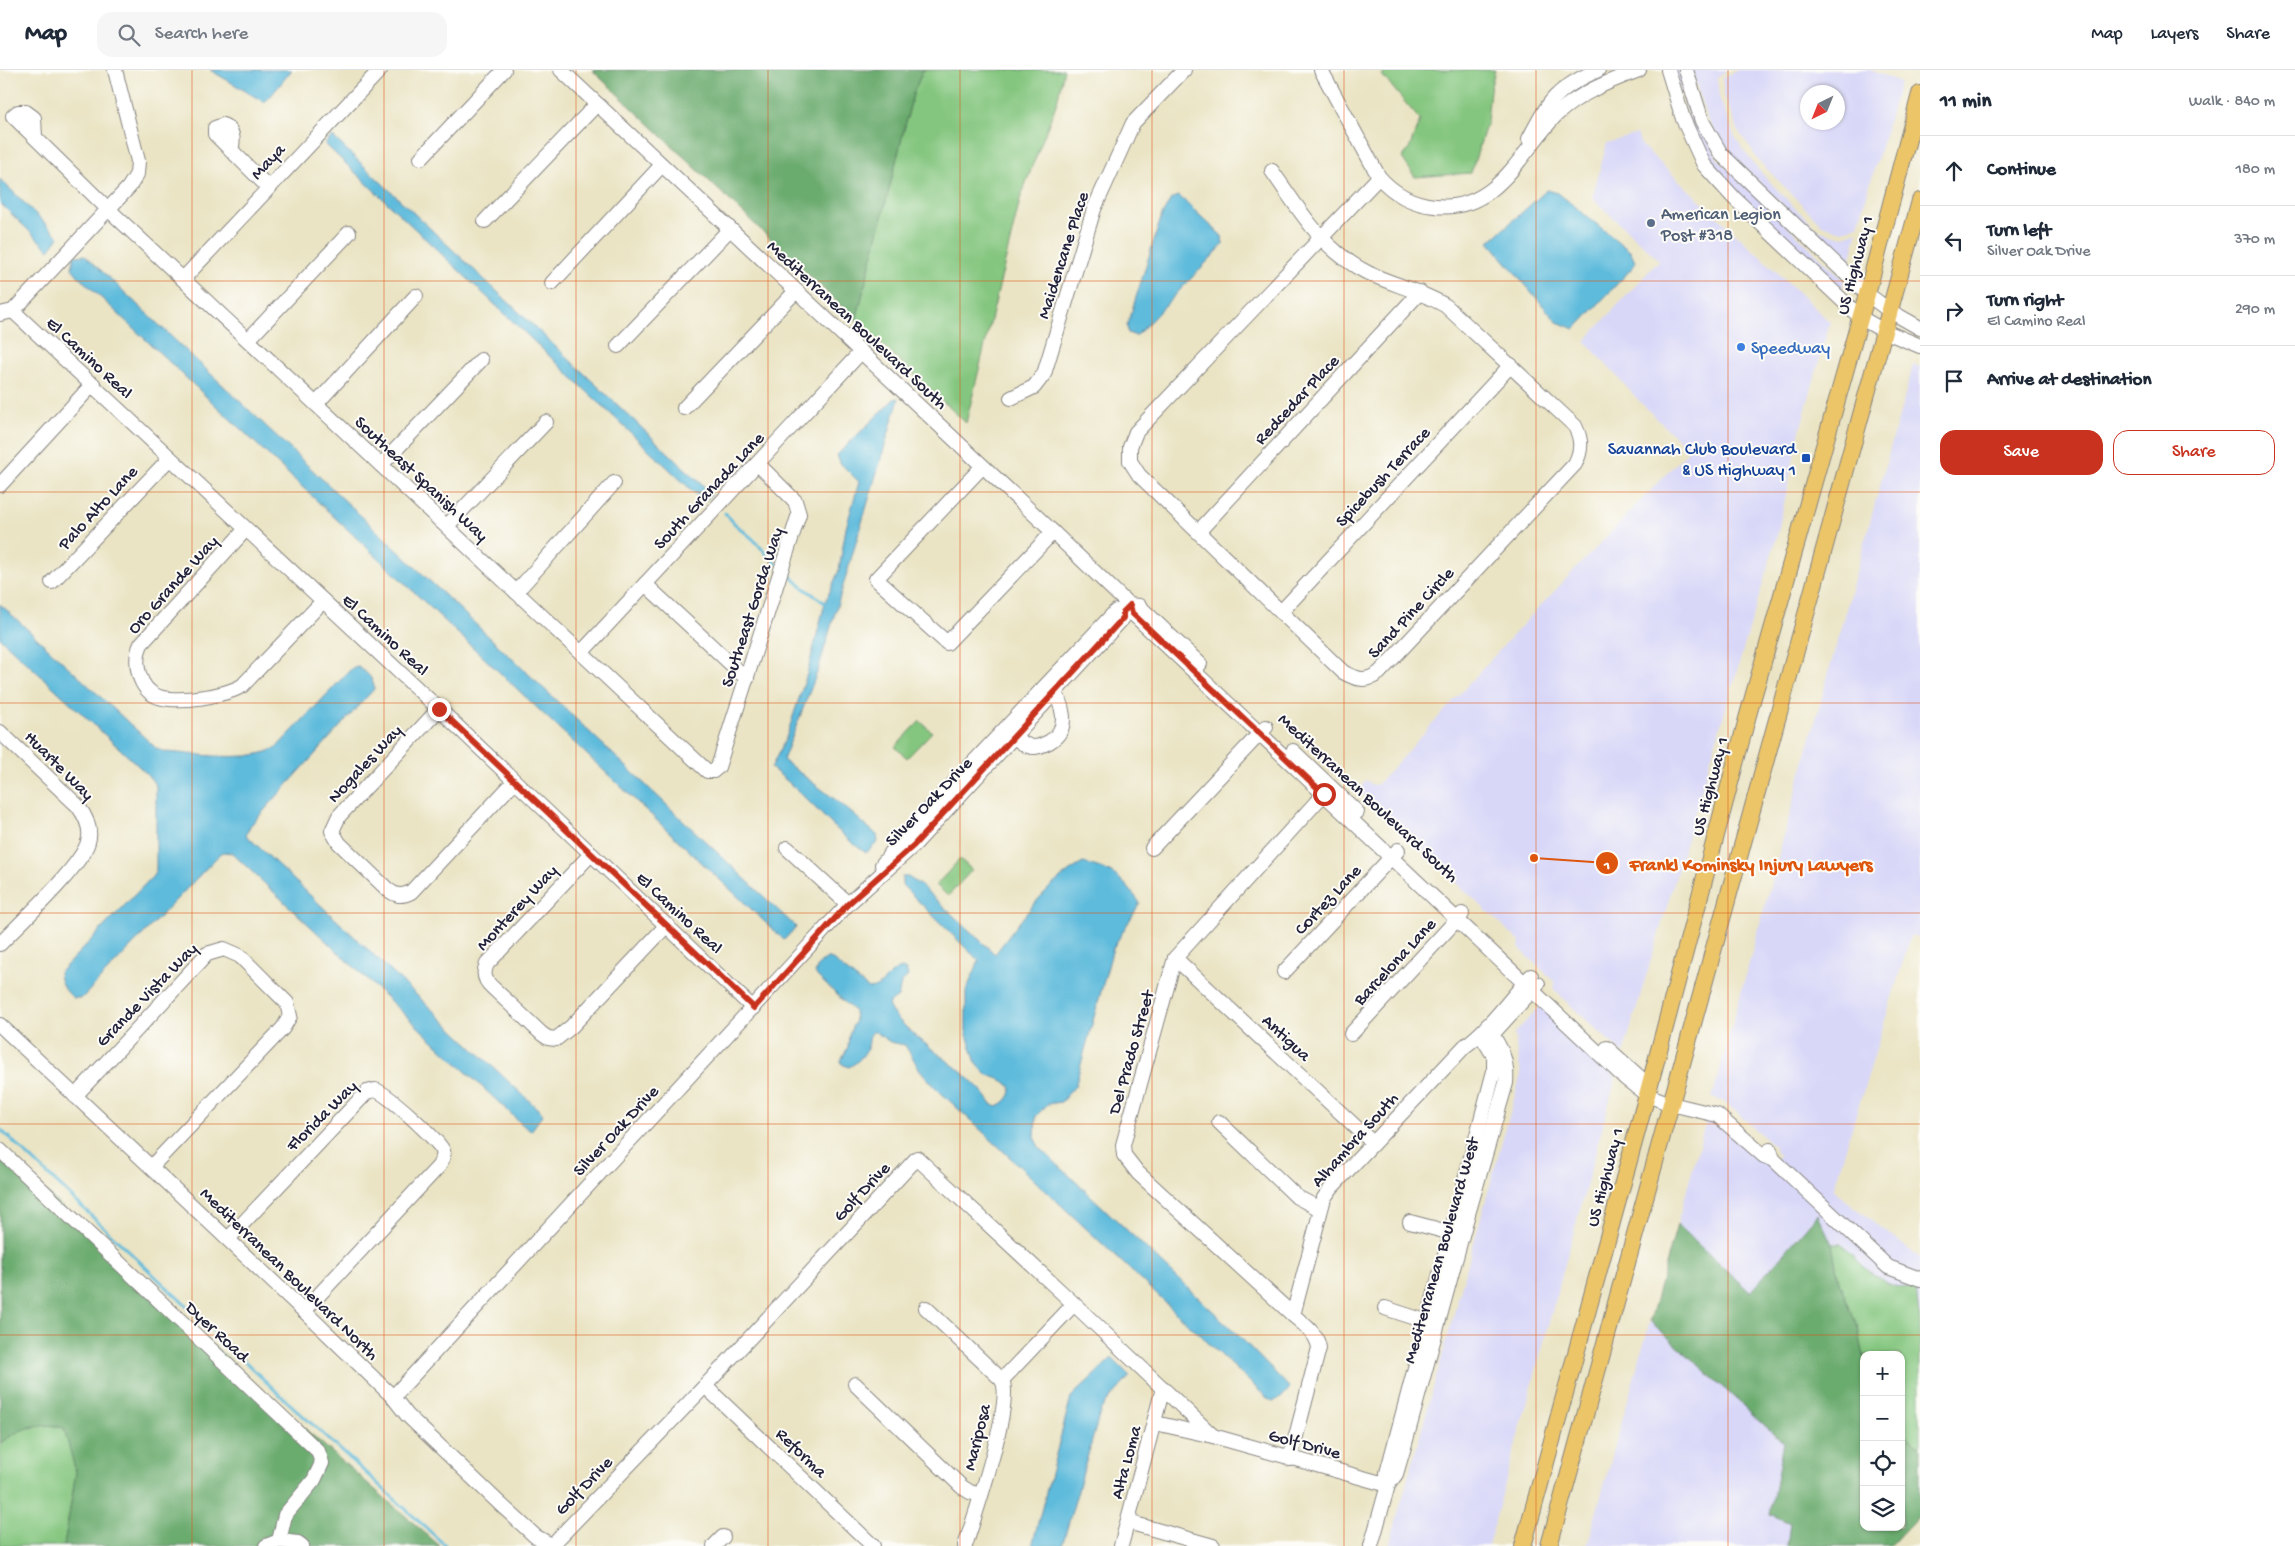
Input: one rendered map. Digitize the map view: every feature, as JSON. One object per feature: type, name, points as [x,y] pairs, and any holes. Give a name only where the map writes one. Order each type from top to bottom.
[{"type":"main road","name":"US Highway 1","points":[[1523,1546],[1648,1091],[1748,715],[1861,318],[1920,94]]},
{"type":"main road","points":[[1549,1546],[1920,201]]},
{"type":"street","points":[[6,312],[129,187],[137,174],[139,167],[115,70]]},
{"type":"street","name":"Maya","points":[[183,279],[380,70]]},
{"type":"street","points":[[421,158],[504,70]]},
{"type":"street","name":"Mediterranean Boulevard South","points":[[561,70],[729,230],[1053,532],[1126,608],[1263,730],[1648,1091],[1717,1114],[1750,1137],[1764,1156],[1773,1159],[1888,1267],[1920,1279]]},
{"type":"street","name":"Maidencane Place","points":[[1011,398],[1034,387],[1044,374],[1094,209],[1133,123],[1184,70]]},
{"type":"street","points":[[1321,70],[1379,177],[1392,190],[1411,201],[1430,206],[1449,207],[1468,204],[1484,196],[1499,185],[1557,114],[1577,99],[1601,85],[1639,70]]},
{"type":"street","points":[[1512,170],[1547,104],[1564,87],[1598,70]]},
{"type":"street","points":[[1668,70],[1685,125],[1704,165],[1734,198],[1861,318],[1884,331],[1920,346]]},
{"type":"street","points":[[1686,70],[1702,121],[1721,154],[1867,294],[1890,311],[1920,328]]},
{"type":"street","points":[[485,221],[597,104]]},
{"type":"street","name":"Southeast Spanish Way","points":[[35,137],[107,208],[706,771],[715,777]]},
{"type":"street","points":[[231,151],[268,187]]},
{"type":"street","points":[[552,283],[662,165]]},
{"type":"street","points":[[1272,171],[1319,238]]},
{"type":"street","name":"Sand Pine Circle","points":[[1319,238],[1335,252],[1359,268],[1420,292],[1446,306],[1575,426],[1581,445],[1575,464],[1379,673],[1371,678],[1361,680],[1343,672],[1139,474],[1130,461],[1130,447],[1136,432],[1319,238],[1379,177]]},
{"type":"street","points":[[618,346],[729,230]]},
{"type":"street","points":[[248,340],[349,233]]},
{"type":"street","points":[[684,408],[796,291]]},
{"type":"street","name":"Redcedar Place","points":[[1199,531],[1420,292]]},
{"type":"street","points":[[316,404],[416,296]]},
{"type":"street","name":"El Camino Real","points":[[6,312],[93,384],[754,1008]]},
{"type":"street","name":"South Granada Lane","points":[[581,653],[861,352]]},
{"type":"street","points":[[381,465],[481,360]]},
{"type":"street","name":"Spicebush Terrace","points":[[1281,612],[1511,365]]},
{"type":"street","points":[[0,485],[93,384]]},
{"type":"street","points":[[447,526],[546,422]]},
{"type":"street","name":"Palo Alto Lane","points":[[52,582],[170,458]]},
{"type":"street","name":"Southeast Gorda Way","points":[[715,777],[748,679],[799,514],[795,501],[758,464]]},
{"type":"street","points":[[982,466],[876,579],[946,643],[1053,532]]},
{"type":"street","points":[[516,592],[614,483]]},
{"type":"street","name":"Oro Grande Way","points":[[246,529],[141,644],[136,662],[140,678],[148,690],[158,697],[176,698],[220,695],[242,686],[323,601]]},
{"type":"street","points":[[645,584],[748,679]]},
{"type":"street","name":"Silver Oak Drive","points":[[393,1397],[848,904],[865,888],[904,836],[1010,733],[1116,612],[1126,608]]},
{"type":"street","points":[[1010,733],[1023,743],[1034,747],[1044,745],[1060,732],[1064,719],[1051,688]]},
{"type":"street","name":"Nogales Way","points":[[439,709],[339,816],[332,831],[339,843],[387,889],[395,895],[404,895],[411,892],[514,782]]},
{"type":"street","points":[[1152,848],[1263,730]]},
{"type":"street","name":"Huarte Way","points":[[0,732],[78,806],[84,814],[89,830],[89,841],[76,863],[0,944]]},
{"type":"street","name":"Del Prado Street","points":[[1293,1315],[1138,1173],[1124,1155],[1123,1145],[1175,958],[1327,790]]},
{"type":"street","points":[[787,848],[848,904]]},
{"type":"street","name":"Cortez Lane","points":[[1284,972],[1394,853]]},
{"type":"street","name":"Monterey Way","points":[[591,854],[484,969],[487,982],[521,1015],[548,1038],[556,1039],[571,1027],[667,925]]},
{"type":"street","name":"Barcelona Lane","points":[[1351,1034],[1461,916]]},
{"type":"street","name":"Grande Vista Way","points":[[75,1096],[207,954],[224,949],[240,956],[287,1003],[290,1016],[282,1028],[151,1167]]},
{"type":"street","name":"Antigua","points":[[1175,958],[1373,1143]]},
{"type":"street","name":"Alhambra South","points":[[1293,1315],[1320,1209],[1332,1187],[1465,1046],[1486,1031],[1532,983]]},
{"type":"street","name":"Mediterranean Boulevard North","points":[[0,1025],[304,1311],[393,1397],[406,1415],[498,1502],[535,1536],[553,1545]]},
{"type":"street","name":"Mediterranean Boulevard West","points":[[1371,1546],[1388,1485],[1387,1473],[1433,1324],[1457,1234],[1494,1071],[1494,1056],[1486,1031]]},
{"type":"street","name":"Florida Way","points":[[228,1240],[367,1092],[375,1090],[388,1096],[424,1130],[443,1152],[444,1158],[439,1166],[304,1311]]},
{"type":"street","points":[[1219,1122],[1297,1197],[1320,1209]]},
{"type":"street","name":"Dyer Road","points":[[0,1150],[318,1451],[322,1463],[314,1480],[285,1515],[273,1544],[298,1543],[302,1546]]},
{"type":"street","name":"Golf Drive","points":[[553,1545],[705,1386],[917,1158],[1213,1436]]},
{"type":"street","points":[[1410,1222],[1457,1234]]},
{"type":"street","points":[[926,1308],[1002,1380],[1074,1304]]},
{"type":"street","points":[[1385,1308],[1433,1324]]},
{"type":"street","points":[[1290,1459],[1319,1348],[1318,1339],[1314,1333],[1293,1315]]},
{"type":"street","name":"Mariposa","points":[[965,1546],[1002,1418],[1005,1391],[1002,1380]]},
{"type":"street","points":[[855,1384],[962,1487],[980,1495]]},
{"type":"street","name":"Reforma","points":[[705,1386],[865,1543]]},
{"type":"street","name":"Alta Loma","points":[[1121,1546],[1163,1388]]},
{"type":"street","name":"Golf Drive","points":[[1155,1423],[1213,1436],[1388,1485]]},
{"type":"street","points":[[1128,1522],[1212,1546]]},
{"type":"shaded area","points":[[1674,70],[1680,70],[1717,158],[1844,280],[1841,292],[1738,194],[1709,162],[1695,136]]},
{"type":"shaded area","points":[[1692,70],[1727,70],[1717,78],[1719,97],[1734,135],[1754,165],[1793,206],[1820,231],[1842,237],[1858,231],[1848,268],[1726,150],[1707,119]]},
{"type":"shaded area","points":[[1738,70],[1870,70],[1900,82],[1858,225],[1842,231],[1822,225],[1759,161],[1739,132],[1724,96],[1722,78]]},
{"type":"shaded area","points":[[1637,134],[1642,146],[1830,322],[1799,434],[1777,536],[1623,1054],[1554,990],[1555,982],[1519,948],[1520,942],[1357,790],[1366,780],[1372,785],[1378,784],[1525,622],[1689,450],[1641,403],[1585,341],[1659,260],[1592,198],[1607,143]]},
{"type":"shaded area","points":[[1913,365],[1920,367],[1920,938],[1911,935],[1833,1190],[1920,1258],[1920,1323],[1916,1288],[1904,1289],[1884,1282],[1868,1272],[1842,1244],[1832,1244],[1818,1215],[1750,1292],[1677,1225],[1707,1117],[1714,1119],[1769,1166],[1780,1155],[1777,1154],[1774,1146],[1725,1102],[1712,1098]]},
{"type":"shaded area","points":[[1541,1005],[1616,1077],[1488,1546],[1389,1546],[1521,1074],[1514,1034]]},
{"type":"shaded area","points":[[1650,1321],[1783,1442],[1770,1513],[1790,1523],[1787,1546],[1587,1546]]},
{"type":"green space","points":[[592,70],[923,70],[913,94],[856,320]]},
{"type":"green space","points":[[923,70],[1064,70],[1057,102],[1021,196],[966,423],[856,320],[913,94]]},
{"type":"green space","points":[[1386,70],[1495,70],[1490,90],[1487,122],[1471,173],[1415,177],[1402,158],[1409,149],[1420,120],[1382,75]]},
{"type":"green space","points":[[920,721],[932,732],[907,758],[895,747]]},
{"type":"green space","points":[[960,859],[972,870],[948,896],[936,885]]},
{"type":"green space","points":[[0,1150],[296,1421],[440,1546],[64,1546],[76,1472],[64,1428],[46,1425],[30,1427],[15,1433],[0,1443]]},
{"type":"green space","points":[[1818,1214],[1832,1244],[1839,1282],[1858,1328],[1863,1351],[1860,1351],[1860,1531],[1904,1531],[1890,1546],[1787,1546],[1790,1523],[1770,1514],[1783,1442],[1650,1321],[1677,1225],[1750,1292]]},
{"type":"green space","points":[[1832,1244],[1842,1244],[1866,1268],[1884,1281],[1904,1288],[1916,1288],[1920,1323],[1920,1447],[1905,1434],[1905,1351],[1863,1351],[1858,1328],[1839,1282]]},
{"type":"green space","points":[[51,1425],[64,1428],[76,1472],[64,1546],[0,1546],[0,1443],[21,1429]]},
{"type":"green space","points":[[1905,1434],[1920,1447],[1920,1514],[1905,1530]]},
{"type":"water","points":[[210,70],[292,70],[264,102]]},
{"type":"water","points":[[332,136],[712,494],[704,502],[325,144]]},
{"type":"water","points":[[0,179],[59,237],[49,250],[0,203]]},
{"type":"water","points":[[1547,190],[1558,193],[1631,252],[1635,262],[1633,267],[1575,329],[1557,322],[1489,242]]},
{"type":"water","points":[[1179,196],[1222,236],[1223,245],[1136,336],[1128,333],[1127,326],[1162,215],[1171,199]]},
{"type":"water","points":[[85,255],[796,927],[784,940],[79,277],[72,268],[74,256]]},
{"type":"water","points":[[899,398],[818,670],[783,760],[841,804],[877,835],[878,842],[866,853],[853,844],[796,789],[771,768],[786,738],[807,674],[825,603],[839,570],[846,528],[859,482],[840,463],[837,455],[894,399]]},
{"type":"water","points":[[0,604],[156,748],[165,752],[207,756],[237,756],[264,753],[276,748],[352,668],[358,667],[367,674],[373,682],[374,689],[250,826],[246,835],[543,1114],[531,1131],[232,853],[223,852],[217,857],[82,998],[73,998],[63,987],[59,973],[153,876],[156,870],[156,785],[146,773],[0,638]]},
{"type":"water","points":[[1083,863],[1103,869],[1116,876],[1128,887],[1140,903],[1113,948],[1075,1086],[1061,1102],[1048,1104],[1036,1116],[1035,1139],[1039,1147],[1237,1334],[1290,1388],[1281,1398],[1273,1401],[1266,1397],[937,1089],[920,1070],[905,1045],[890,1042],[874,1031],[870,1036],[867,1049],[860,1058],[849,1067],[842,1064],[841,1061],[848,1047],[849,1034],[855,1021],[854,1011],[815,974],[818,965],[827,958],[830,958],[869,989],[879,986],[893,972],[902,968],[906,970],[908,976],[901,983],[898,997],[888,1004],[892,1012],[912,1033],[974,1083],[992,1105],[997,1107],[1005,1101],[1010,1094],[1011,1087],[1004,1081],[986,1074],[976,1063],[966,1031],[966,991],[979,961],[902,885],[902,877],[908,877],[920,885],[995,954],[1045,892]]},
{"type":"water","points":[[1112,1358],[1130,1376],[1101,1409],[1062,1546],[1032,1546],[1071,1397]]},
{"type":"waterway","points":[[725,513],[776,564]]},
{"type":"waterway","points":[[791,576],[801,586],[825,603]]},
{"type":"waterway","points":[[0,1129],[278,1393],[446,1546]]},
{"type":"place","name":"American Legion Post #318","points":[[1651,223]]},
{"type":"place","name":"Speedway","points":[[1741,347]]},
{"type":"place","name":"Savannah Club Boulevard & US Highway 1","points":[[1806,458]]},
{"type":"place","name":"Frankl Kominsky Injury Lawyers","points":[[1534,858]]},
{"type":"route","points":[[439,709],[754,1008],[848,904],[914,845],[987,768],[1123,618],[1123,612],[1130,605],[1132,613],[1324,794]]}]
